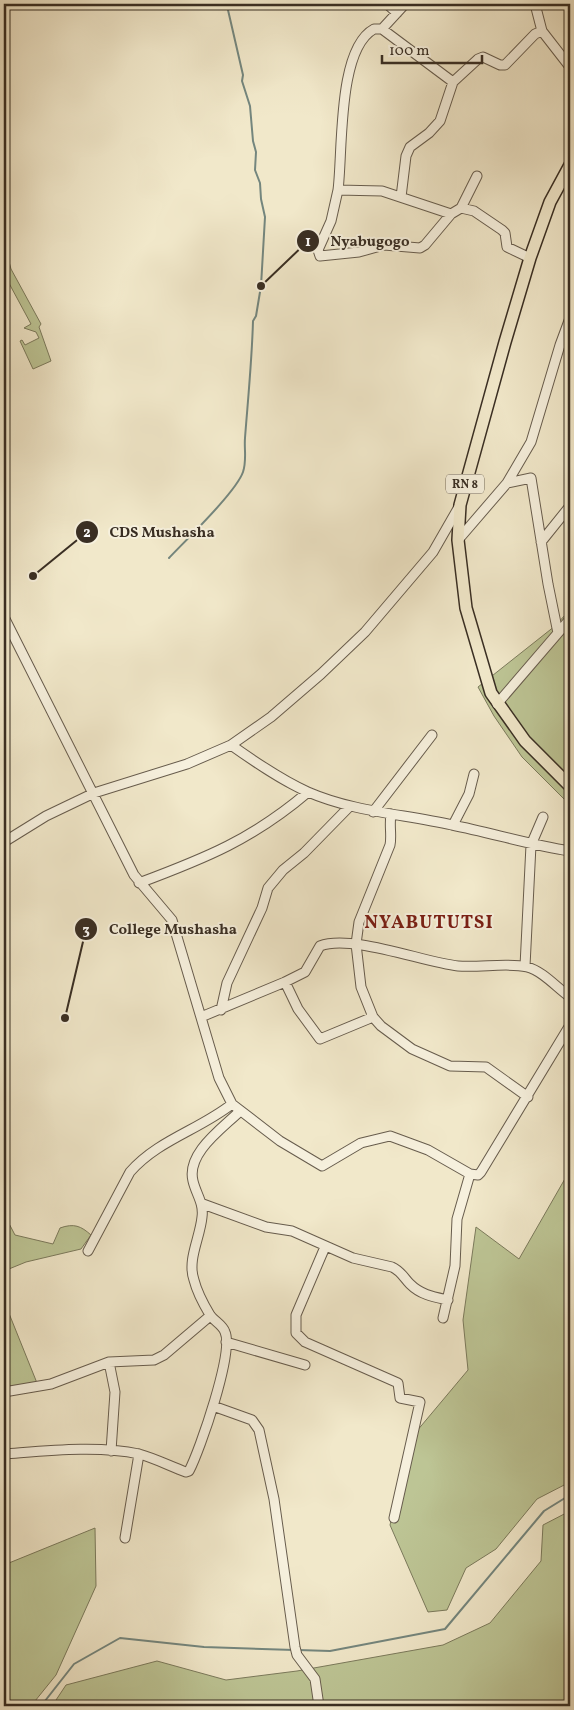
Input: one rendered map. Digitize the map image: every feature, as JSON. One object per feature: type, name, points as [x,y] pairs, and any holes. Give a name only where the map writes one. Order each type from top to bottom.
[{"type":"main road","name":"RN 8","points":[[570,165],[550,202],[530,258],[460,505],[458,540],[466,608],[481,661],[498,704],[525,741],[570,786]]},
{"type":"street","points":[[387,4],[397,13]]},
{"type":"street","points":[[382,29],[405,4]]},
{"type":"street","points":[[535,4],[542,31],[570,68]]},
{"type":"street","points":[[454,82],[382,29],[374,29],[363,38],[349,72],[344,101],[338,190],[331,221],[318,250],[320,256],[359,252],[384,245],[420,248],[425,245],[451,214],[461,208],[477,176]]},
{"type":"street","points":[[401,197],[406,156],[410,148],[440,121],[454,82],[478,59],[483,57],[500,66],[505,66],[535,34],[542,31]]},
{"type":"street","points":[[338,190],[382,191],[451,214]]},
{"type":"street","points":[[461,208],[474,211],[502,230],[505,233],[506,247],[530,258]]},
{"type":"street","points":[[458,540],[507,483],[531,442],[570,318]]},
{"type":"street","points":[[507,483],[531,478],[558,633]]},
{"type":"street","points":[[4,842],[46,816],[94,793],[188,764],[230,745],[271,717],[321,674],[364,632],[433,552],[460,505]]},
{"type":"street","points":[[541,542],[570,506]]},
{"type":"street","points":[[4,617],[139,883],[174,926],[219,1078],[232,1104],[280,1141],[322,1166],[361,1143],[390,1136],[428,1150],[470,1174],[478,1175],[528,1097],[570,1025]]},
{"type":"street","points":[[498,704],[570,619]]},
{"type":"street","points":[[373,812],[432,735]]},
{"type":"street","points":[[230,745],[308,792],[350,806],[373,812],[453,825],[531,845],[570,851]]},
{"type":"street","points":[[453,825],[469,794],[474,774]]},
{"type":"street","points":[[139,883],[229,847],[266,826],[308,792]]},
{"type":"street","points":[[220,1010],[227,983],[262,908],[268,888],[283,870],[304,853],[350,806]]},
{"type":"street","points":[[391,814],[388,829],[391,838],[390,845],[359,922],[356,944],[361,987],[373,1017],[381,1026],[420,1053],[450,1066],[486,1067],[528,1097]]},
{"type":"street","points":[[525,966],[531,845],[543,817]]},
{"type":"street","points":[[200,1017],[305,972],[320,946],[356,944],[437,963],[482,967],[525,966],[534,969],[570,997]]},
{"type":"street","points":[[285,982],[298,1009],[320,1039],[373,1017]]},
{"type":"street","points":[[88,1251],[130,1172],[138,1163],[164,1143],[214,1118],[232,1104]]},
{"type":"street","points":[[4,1454],[50,1451],[111,1451],[138,1454],[189,1471],[213,1406],[226,1353],[226,1332],[210,1316],[194,1283],[191,1270],[202,1218],[203,1204],[192,1175],[197,1158],[214,1136],[240,1111]]},
{"type":"street","points":[[443,1318],[455,1266],[457,1219],[470,1174]]},
{"type":"street","points":[[203,1204],[266,1227],[292,1231],[353,1258],[392,1267],[423,1294],[448,1300]]},
{"type":"street","points":[[325,1247],[296,1315],[296,1333],[305,1342],[398,1383],[400,1398],[420,1402],[394,1518]]},
{"type":"street","points":[[4,1392],[52,1384],[109,1362],[154,1360],[164,1355],[210,1316]]},
{"type":"street","points":[[226,1342],[306,1365]]},
{"type":"street","points":[[109,1362],[115,1392],[111,1451]]},
{"type":"street","points":[[213,1406],[252,1420],[259,1430],[274,1499],[295,1647],[297,1655],[314,1679],[319,1706]]},
{"type":"street","points":[[125,1538],[138,1454]]},
{"type":"green space","points":[[4,243],[11,269],[41,324],[39,327],[51,361],[33,369],[20,341],[22,340],[25,345],[39,338],[36,332],[24,328],[31,324],[4,274]]},
{"type":"green space","points":[[566,614],[570,614],[570,805],[522,757],[494,716],[478,687],[555,626]]},
{"type":"green space","points":[[570,1170],[570,1482],[537,1499],[496,1549],[466,1568],[447,1610],[428,1612],[390,1525],[411,1438],[468,1370],[463,1320],[476,1227],[519,1259]]},
{"type":"green space","points":[[4,1214],[15,1235],[53,1244],[60,1228],[73,1226],[84,1229],[91,1235],[81,1249],[26,1262],[4,1271]]},
{"type":"green space","points":[[4,1301],[37,1383],[4,1388]]},
{"type":"green space","points":[[570,1511],[570,1706],[52,1706],[66,1685],[157,1661],[226,1680],[297,1671],[443,1645],[490,1623],[541,1561],[543,1525]]},
{"type":"green space","points":[[95,1528],[96,1586],[56,1675],[31,1706],[4,1706],[4,1565]]},
{"type":"waterway","points":[[169,558],[210,516],[231,491],[239,481],[245,463],[253,321],[256,316],[261,286],[265,217],[260,183],[255,170],[256,152],[253,141],[250,106],[242,81],[243,75],[228,10],[229,4]]},
{"type":"waterway","points":[[298,1650],[330,1651],[445,1629],[544,1511],[565,1498]]},
{"type":"waterway","points":[[41,1706],[74,1664],[120,1638],[204,1647],[294,1650]]},
{"type":"place","name":"Nyabugogo","points":[[261,286]]},
{"type":"place","name":"CDS Mushasha","points":[[33,576]]},
{"type":"place","name":"College Mushasha","points":[[65,1018]]},
{"type":"district","name":"NYABUTUTSI","points":[[429,921]]}]
